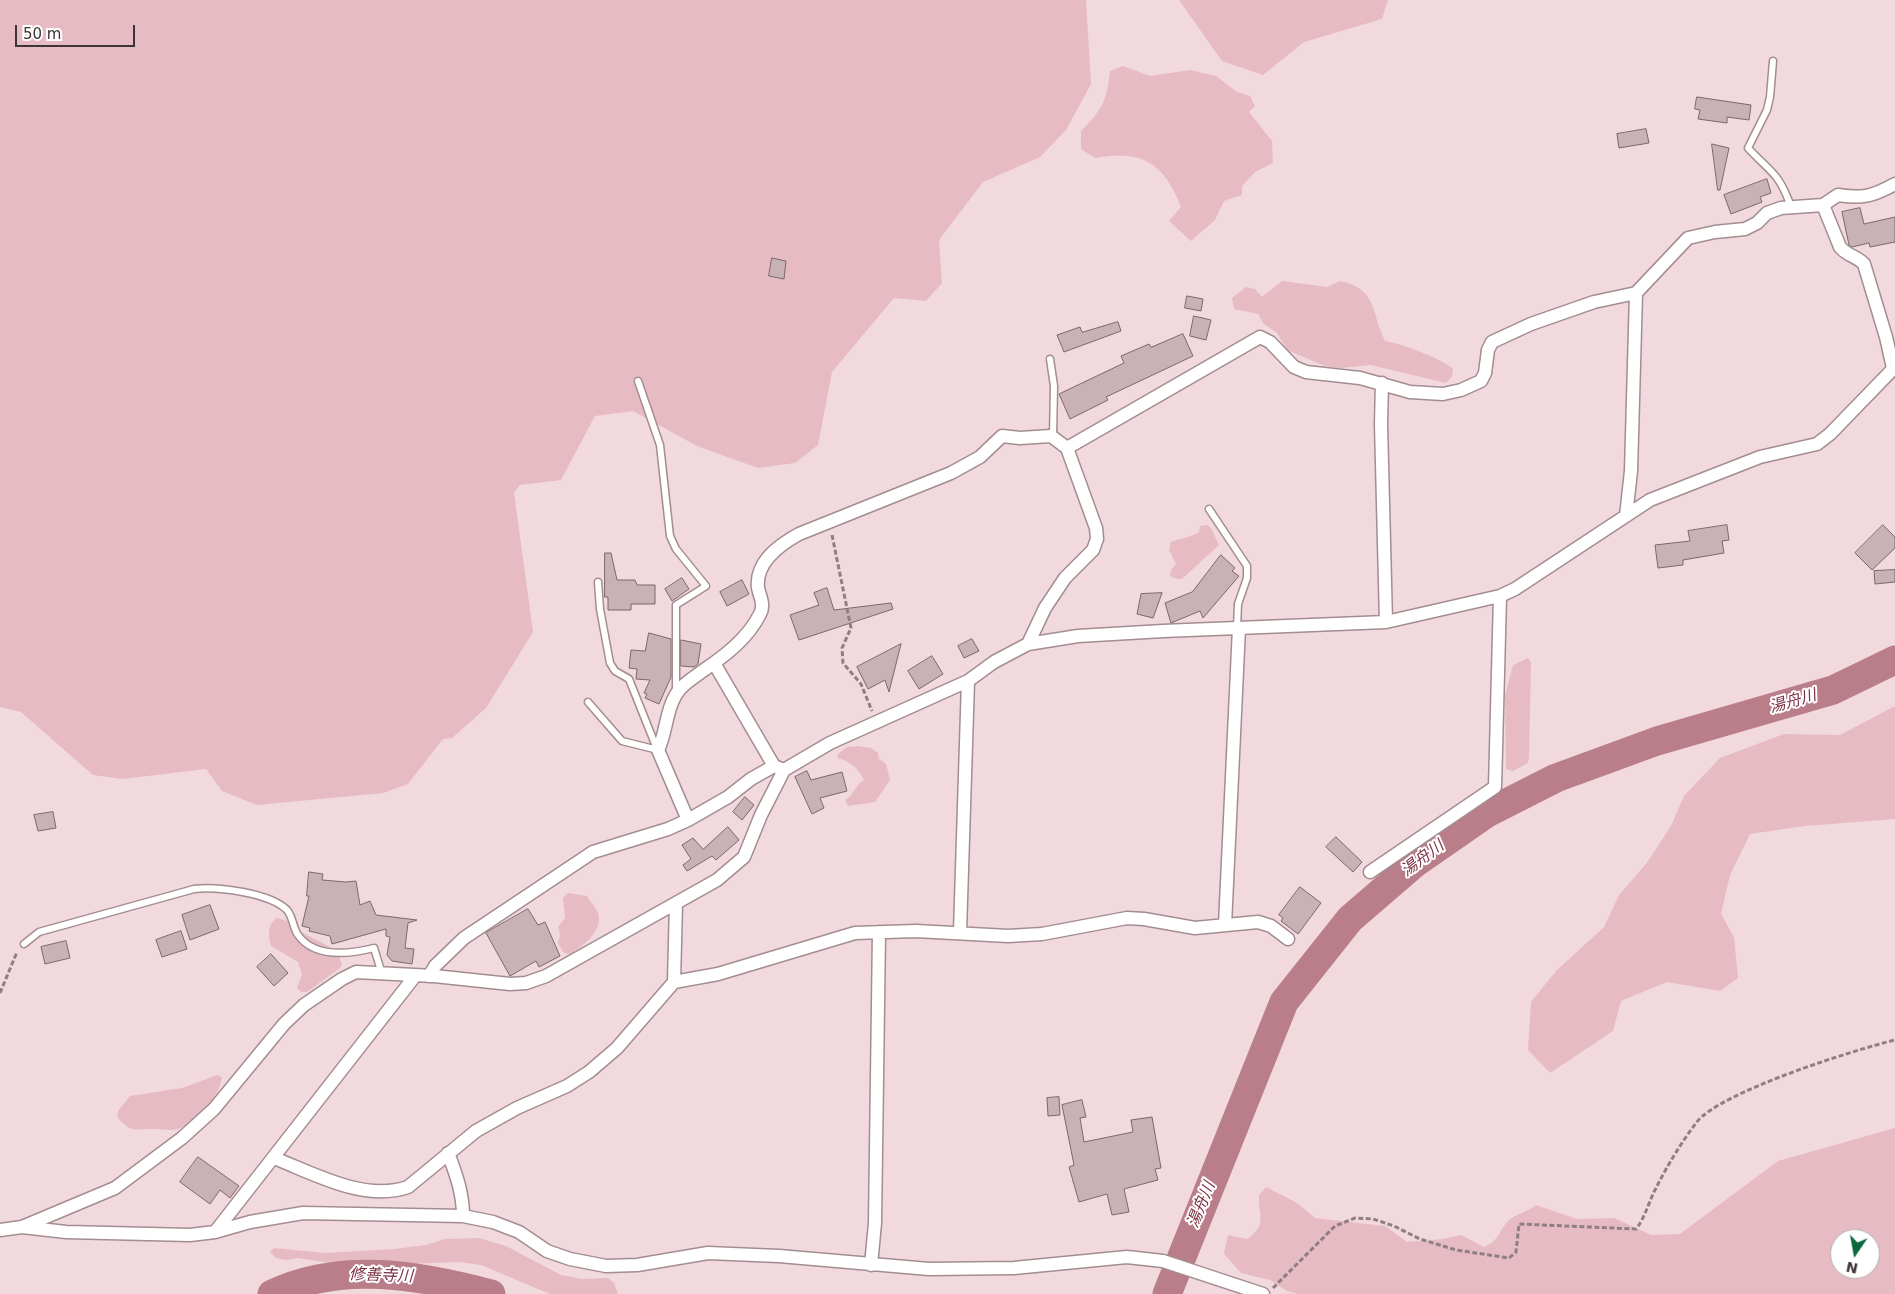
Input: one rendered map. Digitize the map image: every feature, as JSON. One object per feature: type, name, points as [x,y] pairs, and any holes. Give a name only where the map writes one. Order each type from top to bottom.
[{"type":"street","points":[[1067,448],[1260,336],[1270,342],[1294,367],[1306,372],[1360,378],[1410,392],[1443,394],[1472,386],[1481,381],[1485,373],[1488,350],[1492,342],[1531,324],[1594,302],[1636,293],[1688,238],[1715,232],[1745,229],[1756,223],[1767,213],[1780,208],[1823,205],[1838,195],[1858,198],[1880,192],[1895,184]]},
{"type":"street","points":[[429,976],[435,966],[464,938],[592,852],[668,829],[688,820],[728,797],[751,779],[968,681],[994,662],[1028,644],[1078,636],[1386,622],[1500,596],[1515,589],[1650,500],[1760,457],[1816,444],[1830,434],[1894,368],[1864,264],[1860,259],[1844,253],[1823,205]]},
{"type":"street","points":[[1626,516],[1631,471],[1636,293]]},
{"type":"street","points":[[1382,383],[1381,424],[1386,622]]},
{"type":"street","points":[[688,820],[658,750],[680,688],[714,663],[748,634],[761,612],[762,602],[757,579],[761,566],[785,542],[951,474],[980,458],[1002,436],[1054,432],[1067,448],[1096,528],[1097,539],[1093,550],[1065,578],[1045,608],[1028,644]]},
{"type":"street","points":[[1370,872],[1495,787],[1500,596]]},
{"type":"street","points":[[1225,925],[1238,628]]},
{"type":"street","points":[[714,663],[779,768]]},
{"type":"street","points":[[960,932],[968,681]]},
{"type":"street","points":[[22,1227],[115,1188],[139,1168],[182,1138],[214,1109],[284,1024],[304,1005],[342,979],[356,972],[502,983],[526,983],[546,976],[717,880],[744,857],[779,768]]},
{"type":"street","points":[[274,1158],[362,1190],[385,1192],[408,1188],[448,1153],[498,1117],[567,1086],[589,1072],[617,1048],[674,982],[676,903]]},
{"type":"street","points":[[674,982],[691,981],[718,974],[854,933],[960,932],[1008,936],[1042,934],[1127,918],[1195,928],[1258,922],[1271,926],[1288,939]]},
{"type":"street","points":[[871,1265],[875,1223],[879,932]]},
{"type":"street","points":[[215,1232],[415,976]]},
{"type":"street","points":[[448,1153],[464,1202],[463,1216]]},
{"type":"street","points":[[0,1230],[22,1227],[66,1232],[190,1235],[215,1232],[250,1222],[303,1213],[463,1216],[493,1222],[519,1232],[547,1250],[570,1259],[606,1266],[637,1265],[708,1253],[779,1256],[929,1269],[1046,1266],[1127,1257],[1163,1261],[1263,1294]]},
{"type":"lane","points":[[1773,61],[1767,110],[1748,148],[1774,172],[1784,188],[1791,207]]},
{"type":"lane","points":[[1050,359],[1054,386],[1054,432]]},
{"type":"lane","points":[[638,381],[660,444],[670,536],[676,549],[706,586],[676,605],[676,695]]},
{"type":"lane","points":[[1210,509],[1247,566],[1247,578],[1238,604],[1238,628]]},
{"type":"lane","points":[[598,582],[600,609],[610,663],[612,668],[629,679],[658,750]]},
{"type":"lane","points":[[588,702],[622,741],[658,750]]},
{"type":"lane","points":[[24,944],[39,932],[194,889],[208,887],[273,901],[288,912],[298,934],[303,940],[317,948],[340,953],[374,948],[382,974]]},
{"type":"path","points":[[829,523],[851,628],[842,648],[843,662],[861,684],[878,723]]},
{"type":"path","points":[[0,993],[6,983],[18,951],[24,944]]},
{"type":"path","points":[[1267,1294],[1334,1226],[1355,1218],[1373,1219],[1394,1226],[1420,1239],[1456,1250],[1508,1258],[1516,1252],[1519,1224],[1636,1229],[1664,1172],[1697,1121],[1718,1106],[1749,1090],[1827,1060],[1895,1040]]},
{"type":"shaded area","points":[[0,0],[1086,0],[1091,84],[1066,130],[1040,157],[983,182],[939,240],[942,283],[926,301],[894,298],[832,372],[818,445],[795,463],[758,468],[697,446],[633,411],[595,416],[561,480],[520,485],[514,493],[533,632],[486,708],[452,738],[443,739],[408,784],[383,793],[257,805],[222,791],[206,769],[122,779],[93,775],[21,712],[0,707]]},
{"type":"shaded area","points":[[1179,0],[1388,0],[1382,19],[1304,42],[1263,75],[1222,61]]},
{"type":"shaded area","points":[[1123,66],[1150,76],[1190,70],[1216,76],[1237,92],[1250,96],[1255,106],[1249,112],[1272,141],[1273,163],[1255,172],[1242,186],[1242,195],[1224,201],[1215,220],[1191,241],[1169,221],[1181,207],[1167,180],[1159,170],[1138,158],[1111,156],[1095,158],[1081,149],[1081,131],[1099,111],[1105,98],[1110,71]]},
{"type":"shaded area","points":[[1282,281],[1327,287],[1340,281],[1361,290],[1372,304],[1385,341],[1411,348],[1440,360],[1453,369],[1452,376],[1446,383],[1371,365],[1340,368],[1325,366],[1287,350],[1277,333],[1264,324],[1258,314],[1234,309],[1232,298],[1246,287],[1255,289],[1262,297]]},
{"type":"shaded area","points":[[1207,525],[1211,528],[1219,545],[1182,579],[1170,576],[1171,570],[1176,564],[1169,550],[1171,542],[1196,534],[1199,532],[1200,526]]},
{"type":"shaded area","points":[[1528,658],[1531,662],[1529,757],[1528,763],[1513,771],[1506,769],[1505,696],[1513,665]]},
{"type":"shaded area","points":[[1895,706],[1895,819],[1805,826],[1750,834],[1730,875],[1721,914],[1734,937],[1738,978],[1720,991],[1667,982],[1621,1001],[1613,1031],[1550,1073],[1528,1050],[1531,1002],[1556,971],[1604,927],[1619,895],[1646,864],[1671,826],[1684,796],[1720,758],[1784,734],[1840,735]]},
{"type":"shaded area","points":[[847,747],[871,748],[878,753],[879,759],[886,764],[890,780],[875,802],[848,806],[845,800],[864,780],[853,766],[837,758],[838,754]]},
{"type":"shaded area","points":[[568,893],[587,896],[598,913],[599,920],[598,926],[591,937],[570,955],[563,952],[558,943],[560,934],[558,927],[565,918],[563,898]]},
{"type":"shaded area","points":[[277,918],[296,924],[301,932],[336,950],[342,964],[340,968],[307,992],[301,992],[297,988],[302,974],[298,962],[271,946],[269,930],[271,924]]},
{"type":"shaded area","points":[[217,1075],[222,1077],[212,1100],[192,1121],[178,1129],[134,1129],[122,1123],[117,1117],[118,1111],[130,1096],[182,1088]]},
{"type":"shaded area","points":[[1895,1128],[1895,1294],[1298,1294],[1287,1291],[1270,1280],[1241,1273],[1224,1254],[1228,1235],[1247,1239],[1258,1229],[1260,1224],[1259,1195],[1266,1187],[1297,1203],[1315,1218],[1385,1226],[1407,1242],[1443,1239],[1461,1235],[1484,1247],[1496,1239],[1508,1221],[1536,1205],[1577,1219],[1614,1218],[1651,1235],[1680,1234],[1778,1161]]},
{"type":"shaded area","points":[[479,1238],[506,1246],[561,1275],[582,1279],[608,1278],[614,1283],[618,1294],[550,1294],[481,1265],[459,1262],[400,1264],[378,1261],[324,1262],[298,1258],[286,1260],[276,1258],[270,1252],[274,1248],[325,1253],[395,1249],[426,1245],[445,1239]]},
{"type":"building","points":[[1697,97],[1751,105],[1749,120],[1727,117],[1727,123],[1698,119],[1700,110],[1695,109]]},
{"type":"building","points":[[1646,129],[1649,143],[1619,148],[1617,134]]},
{"type":"building","points":[[1712,144],[1729,148],[1720,190],[1718,190]]},
{"type":"building","points":[[1767,179],[1771,193],[1760,197],[1762,202],[1731,214],[1724,195]]},
{"type":"building","points":[[1860,208],[1864,224],[1895,217],[1895,242],[1870,247],[1869,243],[1852,247],[1849,245],[1842,212]]},
{"type":"building","points":[[772,258],[786,261],[784,279],[769,276]]},
{"type":"building","points":[[1187,296],[1203,299],[1201,311],[1185,308]]},
{"type":"building","points":[[1194,316],[1211,320],[1206,340],[1190,336]]},
{"type":"building","points":[[1118,322],[1121,331],[1064,352],[1057,335],[1080,327],[1082,332]]},
{"type":"building","points":[[1183,334],[1193,356],[1106,397],[1108,400],[1070,419],[1059,394],[1124,363],[1121,356],[1149,344],[1151,347]]},
{"type":"building","points":[[1727,525],[1729,540],[1722,541],[1724,553],[1683,560],[1683,565],[1658,568],[1655,545],[1690,541],[1688,531]]},
{"type":"building","points":[[1883,525],[1895,537],[1895,548],[1872,570],[1855,553]]},
{"type":"building","points":[[605,553],[611,553],[617,580],[635,580],[637,585],[655,585],[655,604],[631,604],[631,610],[608,610],[608,597],[605,597]]},
{"type":"building","points":[[1221,555],[1235,568],[1232,571],[1239,576],[1203,618],[1200,611],[1171,623],[1165,603],[1192,592]]},
{"type":"building","points":[[1895,570],[1895,582],[1875,584],[1874,571]]},
{"type":"building","points":[[682,578],[689,589],[672,601],[665,589]]},
{"type":"building","points":[[742,580],[749,594],[727,606],[720,592]]},
{"type":"building","points":[[827,588],[834,610],[891,603],[893,609],[799,640],[790,615],[819,605],[814,593]]},
{"type":"building","points":[[1162,593],[1153,618],[1137,614],[1141,594]]},
{"type":"building","points":[[649,633],[671,639],[671,677],[659,704],[645,698],[647,694],[644,693],[650,680],[636,679],[637,669],[629,668],[631,650],[645,651]]},
{"type":"building","points":[[972,639],[979,651],[964,658],[958,646]]},
{"type":"building","points":[[681,640],[701,644],[698,664],[694,667],[681,666]]},
{"type":"building","points":[[901,644],[889,692],[885,680],[868,689],[857,667]]},
{"type":"building","points":[[932,656],[943,674],[919,689],[908,671]]},
{"type":"building","points":[[807,771],[811,780],[842,772],[847,791],[820,798],[824,808],[812,814],[795,777]]},
{"type":"building","points":[[745,797],[754,805],[742,820],[733,812]]},
{"type":"building","points":[[53,812],[56,828],[38,831],[34,815]]},
{"type":"building","points":[[728,827],[739,840],[716,860],[712,856],[687,871],[683,865],[691,859],[682,845],[693,838],[703,849]]},
{"type":"building","points":[[1336,837],[1362,862],[1353,872],[1326,847]]},
{"type":"building","points":[[309,872],[323,874],[322,880],[356,881],[360,905],[370,901],[376,915],[417,920],[408,923],[405,948],[414,949],[412,964],[392,961],[387,955],[390,937],[386,936],[386,929],[332,944],[330,936],[309,931],[310,928],[302,926],[309,896],[307,896]]},
{"type":"building","points":[[1300,887],[1321,903],[1298,934],[1281,921],[1283,918],[1279,915]]},
{"type":"building","points":[[210,905],[219,929],[190,940],[182,915]]},
{"type":"building","points":[[528,909],[538,925],[545,922],[560,956],[539,967],[536,961],[510,976],[486,933]]},
{"type":"building","points":[[181,931],[187,949],[162,957],[156,940]]},
{"type":"building","points":[[66,941],[70,958],[45,964],[41,947]]},
{"type":"building","points":[[271,954],[288,973],[274,986],[257,967]]},
{"type":"building","points":[[1059,1097],[1060,1115],[1048,1116],[1047,1098]]},
{"type":"building","points":[[1082,1100],[1086,1117],[1080,1118],[1084,1142],[1133,1132],[1131,1120],[1152,1117],[1161,1168],[1155,1169],[1158,1180],[1124,1189],[1129,1212],[1112,1215],[1107,1194],[1079,1202],[1069,1167],[1074,1165],[1062,1105]]},
{"type":"building","points":[[198,1157],[239,1186],[230,1198],[220,1190],[210,1204],[180,1182]]},
{"type":"waterway","name":"湯舟川","points":[[1167,1294],[1284,1002],[1350,919],[1415,863],[1487,813],[1556,778],[1657,741],[1833,690],[1895,660]]},
{"type":"waterway","name":"修善寺川","points":[[272,1294],[326,1277],[353,1274],[409,1277],[436,1281],[491,1294]]}]
